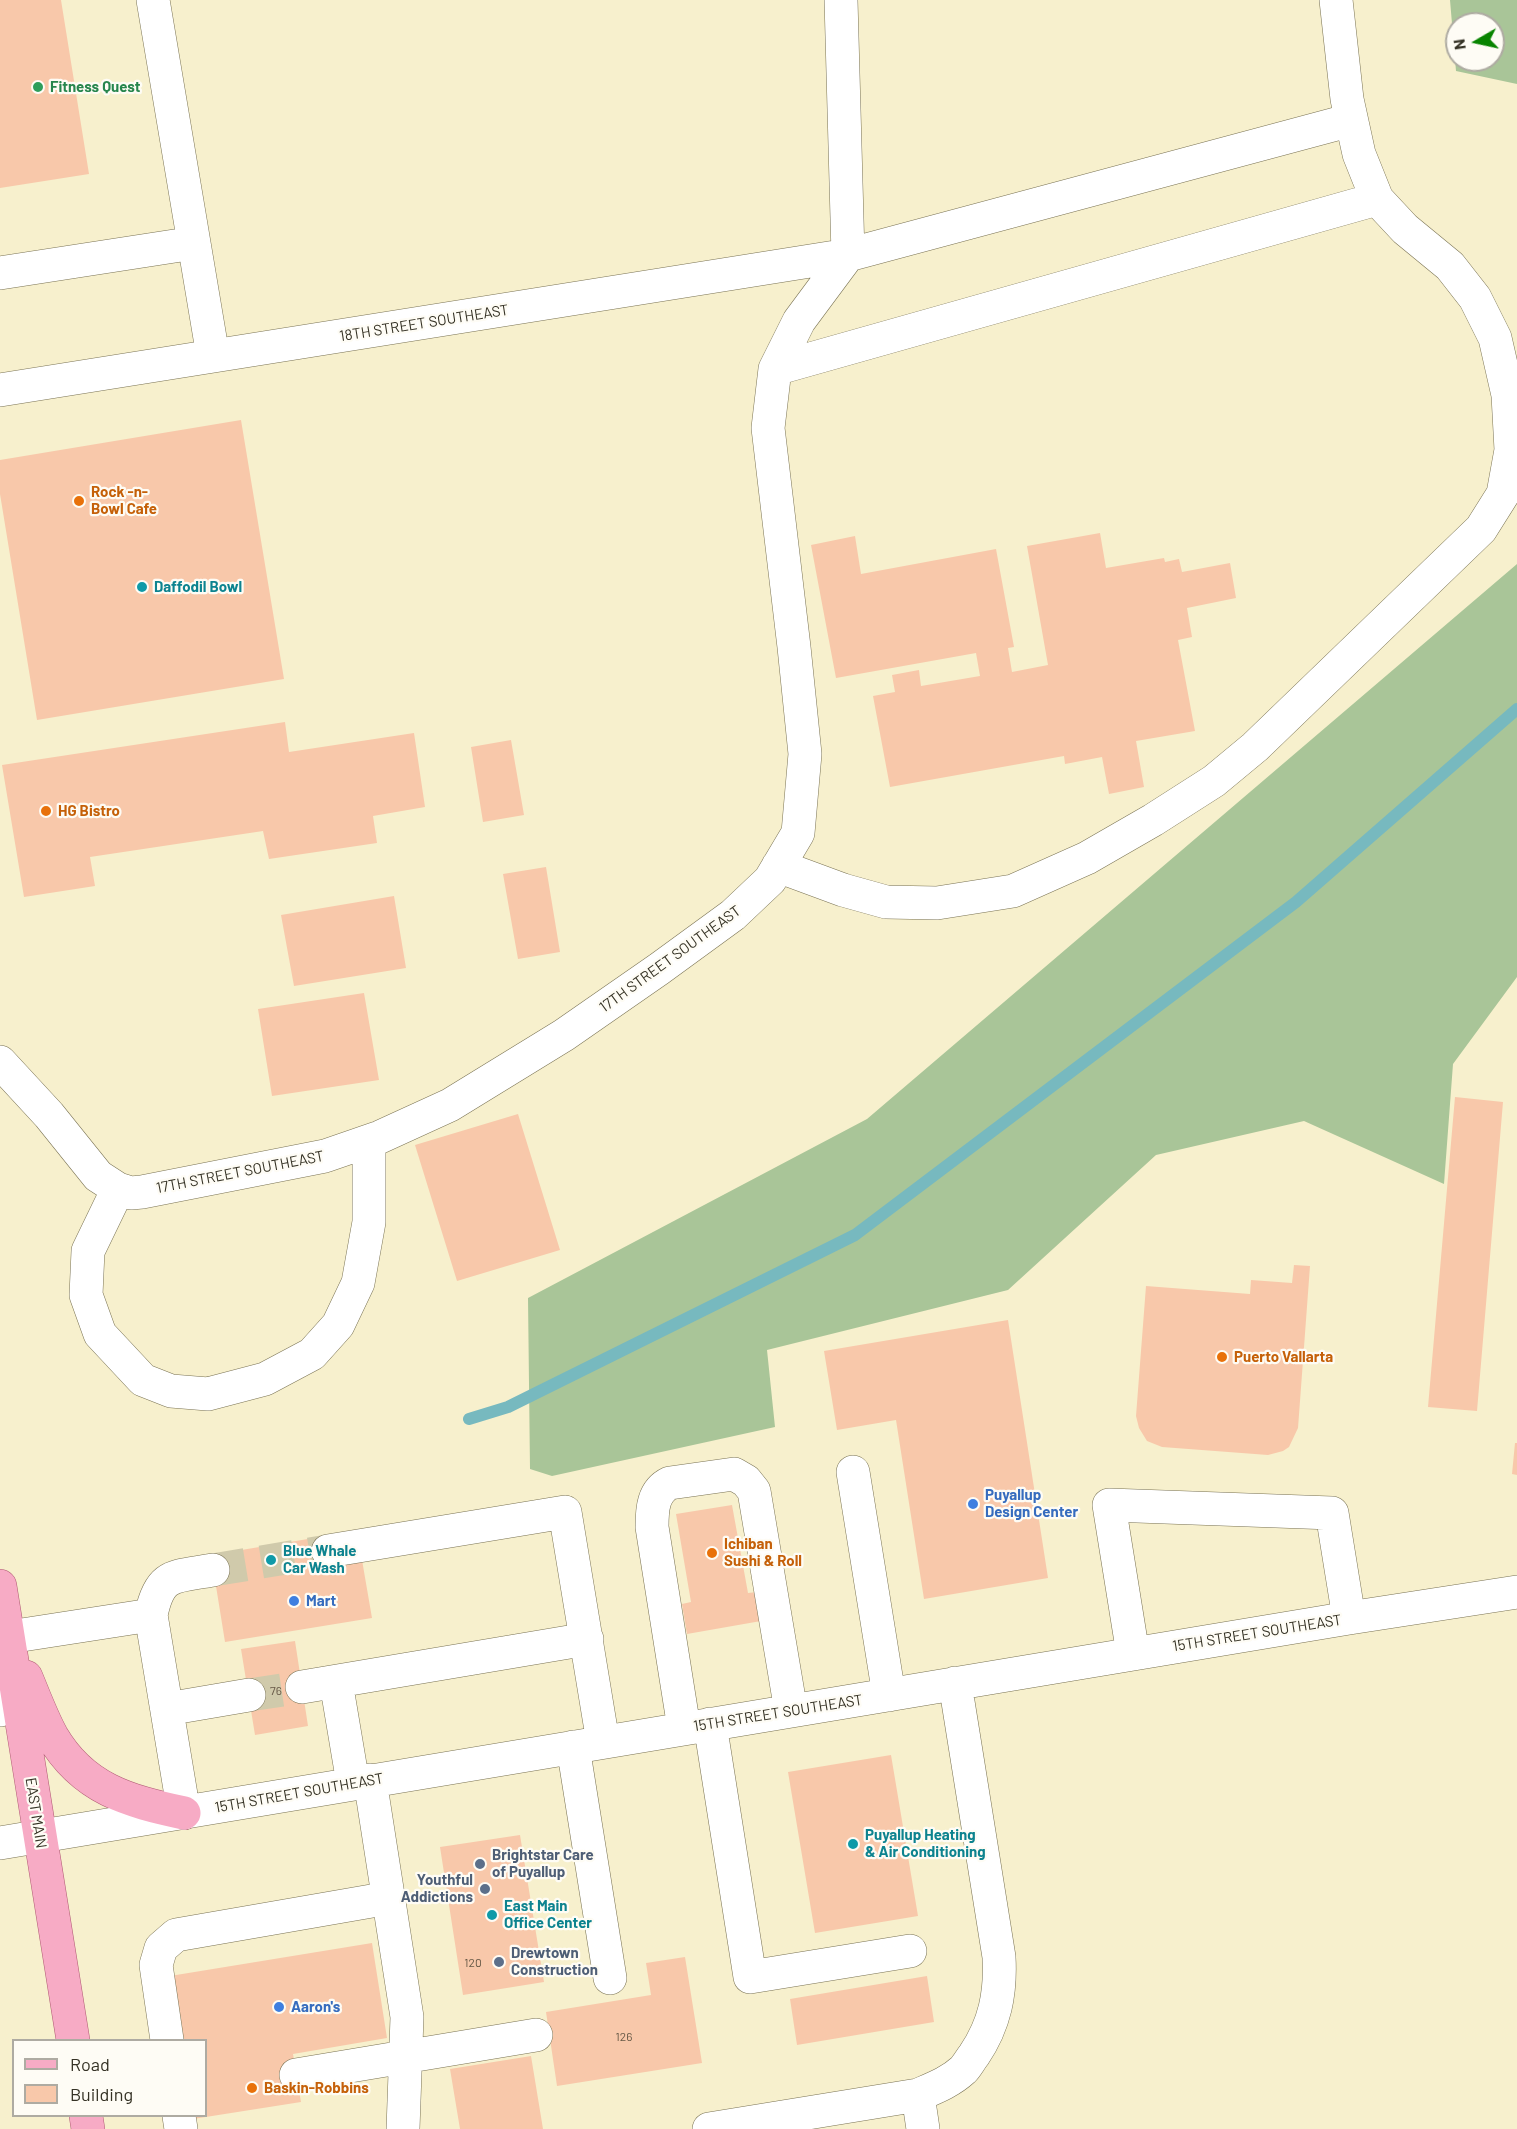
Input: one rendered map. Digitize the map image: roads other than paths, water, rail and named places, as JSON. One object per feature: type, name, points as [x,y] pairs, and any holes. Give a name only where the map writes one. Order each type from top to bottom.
[{"type":"main road","name":"EAST MAIN","points":[[0,1586],[74,2039]]},
{"type":"main road","points":[[9,1637],[51,1735],[78,1770],[93,1782],[110,1791],[149,1805],[184,1813]]},
{"type":"street","points":[[153,0],[213,356]]},
{"type":"street","points":[[841,0],[849,255]]},
{"type":"street","points":[[778,866],[843,890],[886,902],[937,903],[1013,891],[1087,858],[1214,781],[1255,747],[1481,529],[1503,494],[1511,450],[1508,395],[1495,338],[1475,298],[1450,266],[1405,229],[1377,199],[1359,154],[1351,120],[1336,0]]},
{"type":"street","name":"18TH STREET SOUTHEAST","points":[[0,390],[849,255],[1351,120]]},
{"type":"street","points":[[775,369],[1377,199]]},
{"type":"street","points":[[0,273],[194,243]]},
{"type":"street","name":"17TH STREET SOUTHEAST","points":[[118,1189],[131,1193],[142,1192],[325,1156],[369,1141],[450,1105],[564,1035],[733,915],[770,880],[798,832],[805,754],[768,428],[775,369],[799,321],[849,255]]},
{"type":"street","points":[[0,1062],[44,1109],[90,1167],[107,1184],[118,1189],[88,1251],[86,1296],[99,1334],[143,1380],[171,1391],[208,1394],[265,1379],[312,1353],[338,1325],[358,1283],[369,1222],[369,1141]]},
{"type":"street","points":[[853,1472],[889,1695]]},
{"type":"street","points":[[791,1711],[754,1491],[746,1481],[734,1474],[670,1483],[662,1487],[654,1499],[652,1527],[750,1977],[910,1951]]},
{"type":"street","points":[[1133,1654],[1109,1505],[1332,1513],[1349,1618]]},
{"type":"street","points":[[328,1551],[565,1512],[587,1639],[588,1744],[610,1978]]},
{"type":"street","points":[[184,1813],[151,1615],[155,1596],[163,1583],[178,1576],[213,1570]]},
{"type":"street","name":"15TH STREET SOUTHEAST","points":[[0,1843],[955,1683],[1517,1592]]},
{"type":"street","points":[[0,1710],[9,1637],[151,1615]]},
{"type":"street","points":[[302,1687],[587,1639]]},
{"type":"street","points":[[336,1682],[389,1898],[408,2017],[403,2129]]},
{"type":"street","points":[[710,2129],[918,2095],[945,2083],[963,2069],[983,2039],[992,2022],[998,2002],[999,1957],[955,1683]]},
{"type":"street","points":[[167,1709],[249,1695]]},
{"type":"street","points":[[167,2039],[156,1965],[161,1948],[176,1935],[389,1898]]},
{"type":"street","points":[[297,2075],[536,2035]]},
{"type":"street","points":[[918,2095],[923,2129]]},
{"type":"waterway","points":[[469,1419],[508,1407],[855,1235],[1296,902],[1517,709]]},
{"type":"tunnel","points":[[213,1570],[328,1551]]},
{"type":"tunnel","points":[[249,1695],[302,1687]]},
{"type":"place","name":"Fitness Quest","points":[[38,87]]},
{"type":"place","name":"Rock -n- Bowl Cafe","points":[[79,501]]},
{"type":"place","name":"Daffodil Bowl","points":[[142,587]]},
{"type":"place","name":"HG Bistro","points":[[46,811]]},
{"type":"place","name":"Puerto Vallarta","points":[[1222,1357]]},
{"type":"place","name":"Puyallup Design Center","points":[[973,1504]]},
{"type":"place","name":"Ichiban Sushi & Roll","points":[[712,1553]]},
{"type":"place","name":"Blue Whale Car Wash","points":[[271,1560]]},
{"type":"place","name":"Mart","points":[[294,1601]]},
{"type":"place","name":"Puyallup Heating & Air Conditioning","points":[[853,1844]]},
{"type":"place","name":"Brightstar Care of Puyallup","points":[[480,1864]]},
{"type":"place","name":"Youthful Addictions","points":[[485,1889]]},
{"type":"place","name":"East Main Office Center","points":[[492,1915]]},
{"type":"place","name":"Drewtown Construction","points":[[499,1962]]},
{"type":"place","name":"Aaron's","points":[[279,2007]]},
{"type":"place","name":"Baskin-Robbins","points":[[252,2088]]}]
